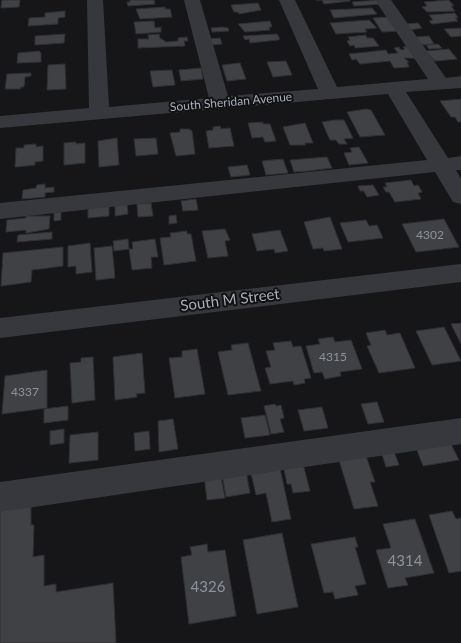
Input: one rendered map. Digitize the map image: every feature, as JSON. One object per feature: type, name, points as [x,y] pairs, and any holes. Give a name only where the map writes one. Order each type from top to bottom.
[{"type":"street","points":[[96,0],[99,113]]},
{"type":"street","points":[[192,0],[220,103]]},
{"type":"street","points":[[287,0],[330,93]]},
{"type":"street","points":[[383,0],[441,84]]},
{"type":"street","name":"South Sheridan Avenue","points":[[0,122],[461,82]]},
{"type":"street","points":[[394,88],[451,164],[461,197]]},
{"type":"street","points":[[0,211],[451,164]]},
{"type":"street","name":"South M Street","points":[[0,328],[461,273]]},
{"type":"street","points":[[0,497],[461,431]]},
{"type":"building","points":[[2,0],[20,0],[19,7],[1,8]]},
{"type":"building","points":[[130,0],[154,0],[155,4],[128,6],[127,2],[130,2]]},
{"type":"building","points":[[322,0],[350,0],[350,1],[324,4]]},
{"type":"building","points":[[379,0],[382,4],[354,6],[352,2]]},
{"type":"building","points":[[449,0],[454,6],[451,6],[455,11],[427,12],[422,7],[427,6],[424,2]]},
{"type":"building","points":[[258,3],[261,10],[239,14],[234,12],[231,5]]},
{"type":"building","points":[[165,7],[165,9],[170,9],[172,17],[140,19],[136,9]]},
{"type":"building","points":[[372,8],[377,14],[334,18],[330,10]]},
{"type":"building","points":[[65,11],[65,17],[58,18],[58,24],[28,26],[29,18],[45,17],[45,13]]},
{"type":"building","points":[[455,13],[458,18],[455,18],[458,21],[432,24],[429,21],[433,20],[429,15]]},
{"type":"building","points":[[391,17],[401,31],[382,32],[373,18]]},
{"type":"building","points":[[369,20],[377,28],[365,29],[367,32],[336,34],[330,23]]},
{"type":"building","points":[[154,21],[155,28],[161,27],[161,32],[136,34],[134,22]]},
{"type":"building","points":[[270,21],[272,27],[269,27],[270,30],[245,32],[238,24]]},
{"type":"building","points":[[418,23],[422,28],[410,30],[406,24]]},
{"type":"building","points":[[211,28],[228,28],[229,31],[212,32]]},
{"type":"building","points":[[461,28],[461,36],[451,37],[444,29]]},
{"type":"building","points":[[65,34],[64,43],[35,45],[35,36]]},
{"type":"building","points":[[159,34],[160,38],[166,42],[178,41],[178,38],[187,37],[188,41],[184,41],[185,46],[138,48],[138,39],[149,39],[148,35]]},
{"type":"building","points":[[277,34],[280,39],[278,40],[250,43],[249,39],[245,40],[243,36]]},
{"type":"building","points":[[366,35],[367,38],[373,38],[379,46],[355,48],[354,45],[350,46],[347,41],[350,40],[348,37]]},
{"type":"building","points":[[429,36],[434,44],[421,45],[416,37]]},
{"type":"building","points":[[220,38],[222,44],[208,45],[207,39]]},
{"type":"building","points":[[438,44],[442,48],[429,49],[426,45]]},
{"type":"building","points":[[412,46],[421,58],[404,58],[409,62],[407,62],[409,67],[394,68],[390,61],[360,64],[356,59],[352,60],[349,54],[386,50],[388,54],[398,53],[394,48],[399,47],[401,50],[405,49],[403,47]]},
{"type":"building","points":[[449,49],[457,59],[435,61],[426,51]]},
{"type":"building","points":[[39,51],[41,53],[41,62],[17,63],[18,53]]},
{"type":"building","points":[[286,61],[292,75],[273,77],[267,62]]},
{"type":"building","points":[[240,63],[246,79],[227,81],[222,65]]},
{"type":"building","points":[[65,64],[66,89],[47,90],[48,65]]},
{"type":"building","points":[[201,68],[203,79],[181,81],[179,70]]},
{"type":"building","points":[[172,70],[175,85],[153,87],[150,71]]},
{"type":"building","points":[[31,73],[31,76],[25,77],[24,87],[20,89],[5,89],[7,74]]},
{"type":"building","points":[[461,99],[461,122],[458,122],[455,117],[451,117],[440,101]]},
{"type":"building","points":[[371,110],[385,135],[360,137],[347,112]]},
{"type":"building","points":[[344,120],[353,138],[344,139],[347,144],[339,144],[336,140],[330,140],[322,122]]},
{"type":"building","points":[[263,122],[263,124],[270,124],[276,141],[265,142],[263,137],[252,138],[248,123]]},
{"type":"building","points":[[305,123],[313,143],[290,145],[283,127]]},
{"type":"building","points":[[220,126],[221,129],[230,128],[234,146],[209,148],[206,131]]},
{"type":"building","points":[[180,129],[192,131],[195,154],[176,156],[170,133],[180,132]]},
{"type":"building","points":[[117,138],[119,165],[99,167],[98,141]]},
{"type":"building","points":[[156,138],[158,154],[136,156],[134,139]]},
{"type":"building","points":[[76,142],[76,144],[85,143],[85,163],[64,165],[64,143]]},
{"type":"building","points":[[36,144],[36,147],[43,146],[43,161],[35,162],[35,165],[15,167],[16,148],[24,148],[24,145]]},
{"type":"building","points":[[359,147],[368,163],[349,165],[344,153],[352,152],[350,148]]},
{"type":"building","points":[[327,157],[332,168],[308,171],[294,172],[290,160]]},
{"type":"building","points":[[283,159],[288,173],[266,175],[262,161]]},
{"type":"building","points":[[247,165],[250,175],[231,177],[228,167]]},
{"type":"building","points":[[411,180],[414,186],[418,185],[422,192],[418,193],[421,199],[395,202],[389,192],[386,192],[383,187],[387,187],[385,183]]},
{"type":"building","points":[[45,184],[45,188],[54,187],[54,192],[45,193],[45,197],[22,199],[23,190]]},
{"type":"building","points":[[373,185],[379,195],[367,197],[364,191],[360,191],[358,186]]},
{"type":"building","points":[[196,199],[198,210],[183,211],[181,201]]},
{"type":"building","points":[[151,203],[153,216],[138,217],[137,204]]},
{"type":"building","points":[[127,204],[128,214],[115,216],[115,206]]},
{"type":"building","points":[[109,206],[109,216],[88,218],[88,208]]},
{"type":"building","points":[[61,212],[61,220],[54,221],[54,213]]},
{"type":"building","points":[[176,215],[177,223],[169,224],[169,216]]},
{"type":"building","points":[[26,216],[50,216],[49,229],[26,233],[26,230],[6,232],[7,220],[26,218]]},
{"type":"building","points":[[330,217],[342,249],[324,251],[323,248],[313,249],[304,222]]},
{"type":"building","points":[[444,219],[459,247],[416,252],[402,224]]},
{"type":"building","points":[[366,220],[369,226],[377,225],[383,238],[348,242],[340,223]]},
{"type":"building","points":[[225,229],[230,240],[225,241],[228,256],[208,258],[202,231]]},
{"type":"building","points":[[280,230],[288,251],[275,253],[274,249],[257,251],[252,234]]},
{"type":"building","points":[[187,231],[187,234],[191,234],[196,261],[164,265],[160,238],[171,237],[170,233]]},
{"type":"building","points":[[52,232],[52,239],[17,242],[18,235]]},
{"type":"building","points":[[128,239],[129,249],[114,251],[113,241]]},
{"type":"building","points":[[155,239],[158,257],[151,257],[152,268],[132,270],[129,249],[133,249],[132,242]]},
{"type":"building","points":[[90,243],[92,272],[76,274],[76,266],[68,267],[68,246]]},
{"type":"building","points":[[112,246],[115,278],[96,280],[94,248]]},
{"type":"building","points":[[63,247],[63,266],[32,270],[31,282],[1,286],[3,253]]},
{"type":"building","points":[[461,323],[461,344],[451,324]]},
{"type":"building","points":[[444,327],[461,361],[432,365],[416,331]]},
{"type":"building","points":[[385,330],[387,335],[400,333],[415,368],[379,373],[367,346],[371,345],[366,333]]},
{"type":"building","points":[[333,337],[335,342],[351,340],[362,369],[340,372],[341,376],[325,379],[322,372],[314,373],[306,346],[320,344],[318,339]]},
{"type":"building","points":[[291,341],[293,347],[301,346],[311,378],[304,379],[305,383],[294,385],[293,381],[270,384],[265,368],[271,367],[266,351],[275,350],[273,343]]},
{"type":"building","points":[[248,343],[261,391],[228,395],[218,352],[232,350],[231,345]]},
{"type":"building","points":[[197,349],[205,394],[175,398],[169,358],[182,357],[182,351]]},
{"type":"building","points":[[142,353],[145,393],[136,394],[137,397],[115,400],[113,357]]},
{"type":"building","points":[[93,357],[95,400],[72,403],[70,363],[81,362],[81,358]]},
{"type":"building","points":[[47,370],[47,408],[2,414],[5,376]]},
{"type":"building","points":[[377,402],[384,422],[368,424],[361,404]]},
{"type":"building","points":[[275,404],[276,406],[281,405],[284,418],[280,419],[284,432],[271,434],[264,406]]},
{"type":"building","points":[[68,406],[68,420],[44,423],[44,409]]},
{"type":"building","points":[[322,407],[328,428],[304,431],[298,410]]},
{"type":"building","points":[[265,415],[270,435],[245,438],[241,418]]},
{"type":"building","points":[[173,419],[178,449],[159,452],[158,421]]},
{"type":"building","points":[[64,429],[64,443],[50,445],[50,431]]},
{"type":"building","points":[[149,431],[150,449],[135,451],[134,433]]},
{"type":"building","points":[[98,432],[98,460],[69,463],[70,435]]},
{"type":"building","points":[[449,440],[459,460],[423,466],[415,445]]},
{"type":"building","points":[[393,449],[399,465],[386,467],[381,451]]},
{"type":"building","points":[[366,456],[375,482],[370,482],[378,506],[354,509],[339,460]]},
{"type":"building","points":[[302,460],[310,491],[293,493],[291,484],[287,484],[284,469]]},
{"type":"building","points":[[279,464],[291,519],[272,522],[266,493],[256,495],[250,469]]},
{"type":"building","points":[[246,471],[250,493],[226,497],[222,475]]},
{"type":"building","points":[[220,472],[225,498],[207,500],[204,475]]},
{"type":"building","points":[[31,502],[31,525],[34,525],[33,557],[44,555],[44,586],[56,584],[56,592],[113,583],[116,643],[0,643],[0,507]]},
{"type":"building","points":[[452,511],[456,519],[461,518],[461,571],[449,573],[429,515]]},
{"type":"building","points":[[415,519],[434,573],[405,578],[408,585],[388,588],[376,550],[391,548],[383,524]]},
{"type":"building","points":[[282,533],[298,607],[257,614],[243,540]]},
{"type":"building","points":[[355,537],[358,547],[355,547],[366,584],[355,586],[358,595],[335,599],[333,592],[324,593],[311,544]]},
{"type":"building","points":[[207,544],[208,552],[225,550],[236,616],[189,624],[181,557],[192,555],[190,547]]}]
